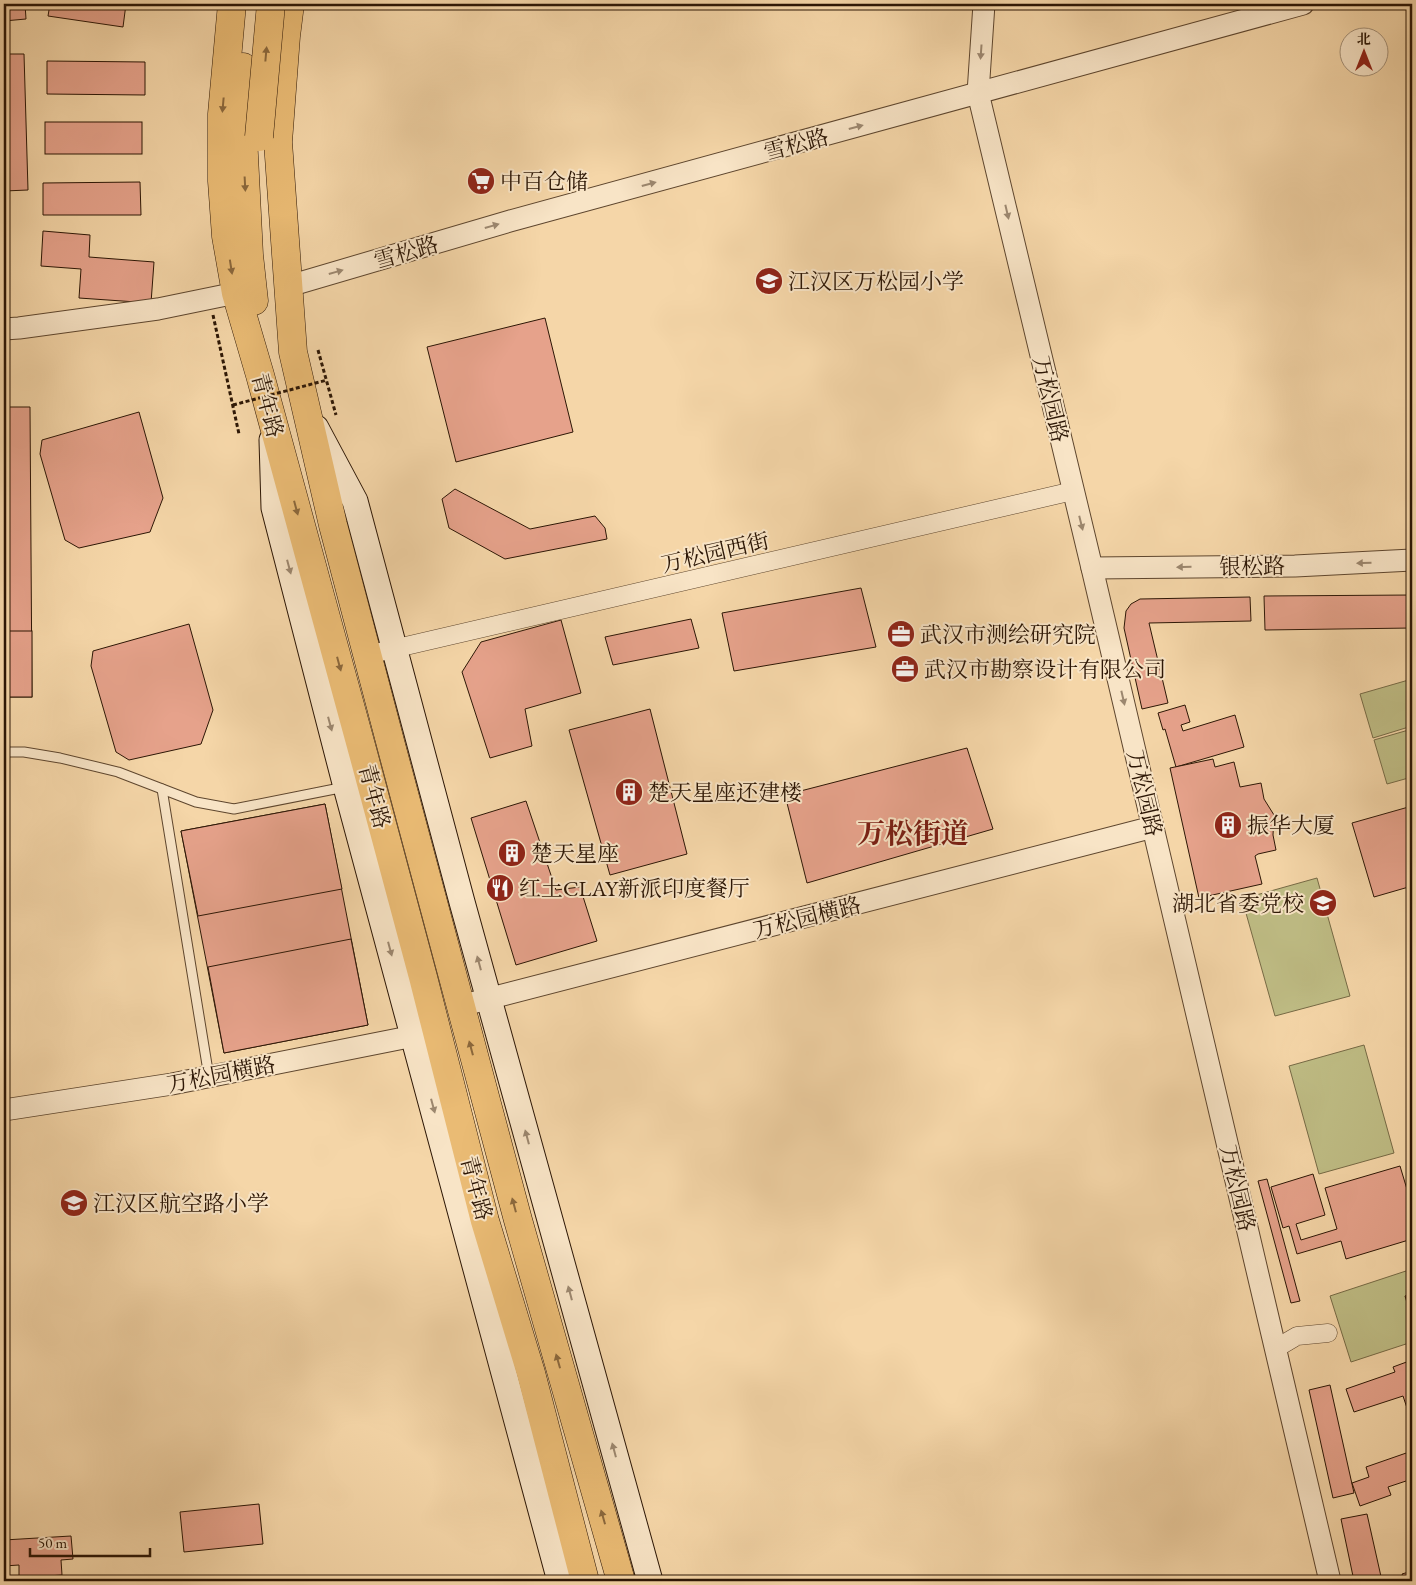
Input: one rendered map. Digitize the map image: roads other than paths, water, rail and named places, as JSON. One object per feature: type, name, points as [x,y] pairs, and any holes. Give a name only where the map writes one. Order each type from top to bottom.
[{"type":"main road","name":"青年路","points":[[232,4],[222,114],[222,182],[226,236],[236,293],[272,415],[363,753],[425,1033],[485,1221],[535,1388],[585,1581]]},
{"type":"main road","points":[[251,4],[242,75],[251,137],[270,253],[306,351]]},
{"type":"main road","points":[[260,375],[249,255],[251,137],[271,4]]},
{"type":"main road","name":"青年路","points":[[290,4],[278,142],[289,286],[306,351],[307,411],[333,525],[460,1006],[621,1581]]},
{"type":"main road","points":[[307,411],[354,501],[462,902],[650,1581]]},
{"type":"main road","points":[[272,415],[274,508],[346,787],[383,921],[425,1033],[560,1581]]},
{"type":"main road","points":[[390,745],[462,902]]},
{"type":"main road","points":[[363,753],[383,921]]},
{"type":"main road","points":[[535,1388],[552,1552]]},
{"type":"main road","points":[[624,1488],[630,1581]]},
{"type":"street","name":"万松园路","points":[[984,4],[978,93],[1092,568],[1330,1581]]},
{"type":"street","name":"雪松路","points":[[289,286],[510,221],[1304,4]]},
{"type":"street","points":[[4,329],[158,309],[236,293]]},
{"type":"street","name":"万松园西街","points":[[367,656],[1073,491]]},
{"type":"street","name":"银松路","points":[[1092,568],[1295,566],[1412,560]]},
{"type":"street","name":"万松园横路","points":[[460,1006],[1153,827]]},
{"type":"street","name":"万松园横路","points":[[4,1110],[172,1084],[425,1033]]},
{"type":"street","points":[[1275,1349],[1297,1336],[1328,1333]]},
{"type":"lane","points":[[4,752],[24,752],[60,758],[118,772],[196,802],[234,809],[346,787]]},
{"type":"lane","points":[[162,789],[210,1077]]},
{"type":"place","name":"中百仓储","points":[[481,181]]},
{"type":"place","name":"江汉区万松园小学","points":[[769,281]]},
{"type":"place","name":"武汉市测绘研究院","points":[[901,634]]},
{"type":"place","name":"武汉市勘察设计有限公司","points":[[905,669]]},
{"type":"place","name":"楚天星座还建楼","points":[[629,792]]},
{"type":"place","name":"振华大厦","points":[[1228,825]]},
{"type":"place","name":"楚天星座","points":[[512,853]]},
{"type":"place","name":"红土CLAY新派印度餐厅","points":[[500,888]]},
{"type":"place","name":"湖北省委党校","points":[[1323,903]]},
{"type":"place","name":"江汉区航空路小学","points":[[74,1203]]},
{"type":"district","name":"万松街道","points":[[913,833]]}]
